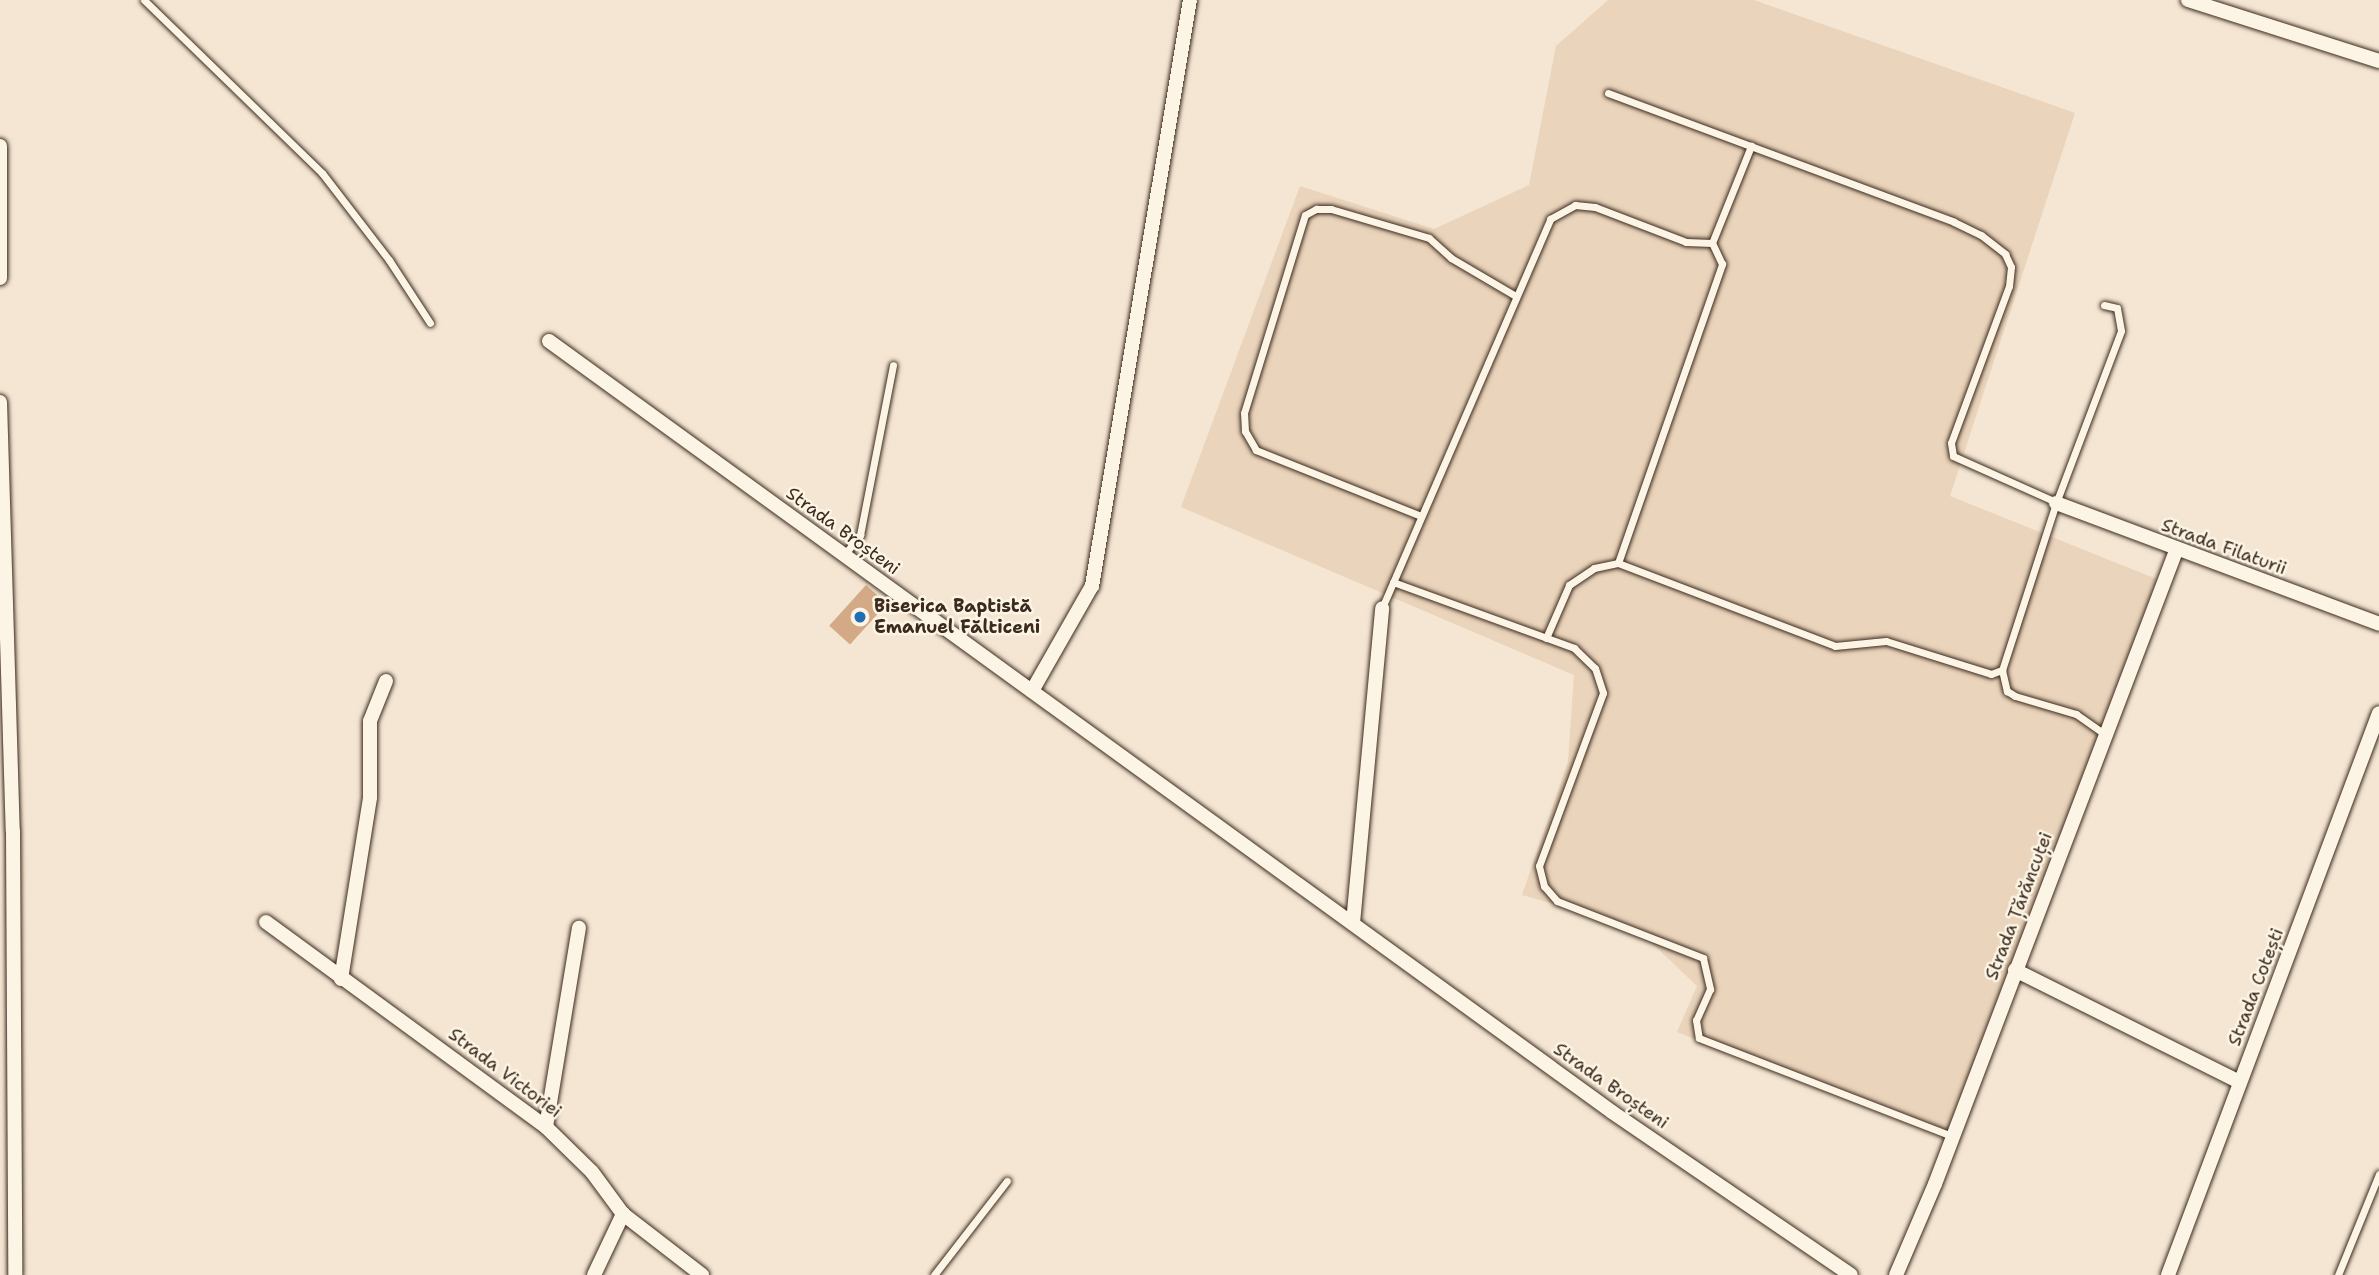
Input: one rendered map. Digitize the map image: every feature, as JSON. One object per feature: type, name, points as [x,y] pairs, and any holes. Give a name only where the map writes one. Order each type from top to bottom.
[{"type":"street","points":[[1032,691],[1092,586],[1190,0]]},
{"type":"street","points":[[2188,0],[2379,61]]},
{"type":"street","points":[[0,146],[0,278]]},
{"type":"street","name":"Strada Broșteni","points":[[549,341],[1612,1112],[1851,1275]]},
{"type":"street","points":[[0,402],[13,831],[15,1275]]},
{"type":"street","name":"Strada Filaturii","points":[[2056,503],[2176,551],[2379,624]]},
{"type":"street","name":"Strada Țărăncuței","points":[[1896,1275],[1953,1137],[2176,551]]},
{"type":"street","points":[[1353,923],[1382,608]]},
{"type":"street","points":[[341,979],[370,797],[370,721],[386,681]]},
{"type":"street","name":"Strada Cotești","points":[[2168,1275],[2379,713]]},
{"type":"street","name":"Strada Victoriei","points":[[266,922],[546,1127],[592,1172],[623,1214],[702,1275]]},
{"type":"street","points":[[546,1127],[579,928]]},
{"type":"street","points":[[2015,970],[2240,1082]]},
{"type":"street","points":[[594,1275],[623,1214]]},
{"type":"lane","points":[[144,0],[322,173],[389,260],[430,323]]},
{"type":"lane","points":[[1608,93],[1954,222],[1981,235],[2005,254],[2011,267],[2009,286],[1951,443],[1953,456],[2056,503]]},
{"type":"lane","points":[[1618,563],[1722,264],[1712,243],[1751,146]]},
{"type":"lane","points":[[1382,608],[1545,224],[1575,205],[1595,207],[1686,242],[1712,243]]},
{"type":"lane","points":[[1421,516],[1256,450],[1245,431],[1244,413],[1305,215],[1315,209],[1331,209],[1429,238],[1451,258],[1514,295]]},
{"type":"lane","points":[[2104,305],[2118,308],[2121,331],[2056,503],[2002,670],[2007,691],[2015,696],[2076,714],[2105,734]]},
{"type":"lane","points":[[844,555],[860,535],[893,365]]},
{"type":"lane","points":[[1546,638],[1569,585],[1594,568],[1618,563],[1835,646],[1886,641],[1991,674],[2002,670]]},
{"type":"lane","points":[[1393,582],[1574,648],[1595,668],[1602,693],[1539,866],[1544,886],[1556,901],[1703,958],[1710,989],[1696,1020],[1699,1038],[1953,1137]]},
{"type":"lane","points":[[2338,1275],[2379,1174]]},
{"type":"lane","points":[[934,1275],[1007,1181]]},
{"type":"shaded area","points":[[1608,0],[1754,0],[2075,113],[1950,496],[2159,580],[1947,1138],[1677,1032],[1697,986],[1635,927],[1522,895],[1568,762],[1574,675],[1181,507],[1300,186],[1434,229],[1529,185],[1556,46]]},
{"type":"building","name":"Biserica Baptistă Emanuel Fălticeni","points":[[866,585],[887,604],[850,645],[829,626]]},
{"type":"place","name":"Biserica Baptistă Emanuel Fălticeni","points":[[860,617]]}]
